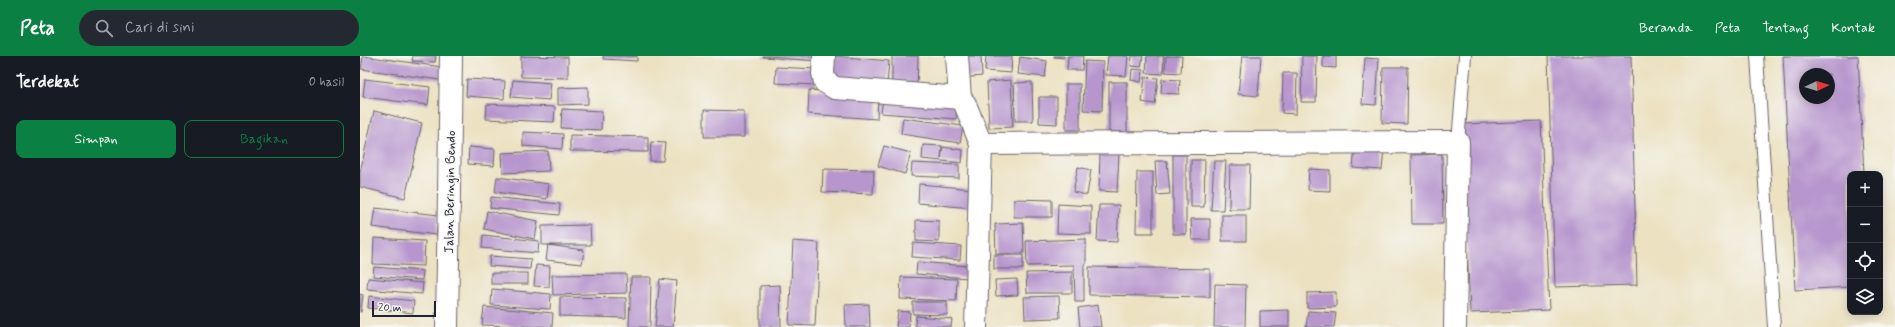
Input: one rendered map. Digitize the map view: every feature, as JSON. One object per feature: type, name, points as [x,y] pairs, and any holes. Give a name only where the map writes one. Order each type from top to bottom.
[{"type":"street","name":"Jalan Beringin Bendo","points":[[447,327],[451,56]]},
{"type":"street","points":[[824,56],[823,73],[825,82],[835,88],[960,98]]},
{"type":"street","points":[[957,56],[960,98],[965,104],[981,144],[976,327]]},
{"type":"street","points":[[981,144],[1458,142],[1455,327]]},
{"type":"lane","points":[[1458,142],[1465,56]]},
{"type":"lane","points":[[1757,56],[1774,327]]},
{"type":"building","points":[[363,56],[442,67],[440,80],[361,69]]},
{"type":"building","points":[[413,56],[436,56],[435,62],[412,61]]},
{"type":"building","points":[[521,56],[568,57],[568,78],[521,77]]},
{"type":"building","points":[[603,56],[637,56],[637,61],[603,59]]},
{"type":"building","points":[[819,56],[819,61],[763,57]]},
{"type":"building","points":[[835,56],[889,61],[887,84],[832,78]]},
{"type":"building","points":[[892,56],[918,56],[917,88],[892,88]]},
{"type":"building","points":[[960,56],[981,56],[982,76],[962,78]]},
{"type":"building","points":[[986,56],[1012,56],[1011,73],[985,71]]},
{"type":"building","points":[[1064,56],[1064,58],[1054,57]]},
{"type":"building","points":[[1068,56],[1083,56],[1082,70],[1067,70]]},
{"type":"building","points":[[1108,56],[1128,56],[1126,76],[1106,75]]},
{"type":"building","points":[[1132,56],[1143,56],[1141,67],[1131,66]]},
{"type":"building","points":[[1147,56],[1164,56],[1163,74],[1146,73]]},
{"type":"building","points":[[1166,56],[1182,56],[1181,73],[1165,72]]},
{"type":"building","points":[[1242,56],[1261,56],[1258,96],[1238,94]]},
{"type":"building","points":[[1302,56],[1317,56],[1316,102],[1301,102]]},
{"type":"building","points":[[1323,56],[1336,56],[1336,68],[1323,67]]},
{"type":"building","points":[[1548,56],[1631,56],[1637,285],[1555,287]]},
{"type":"building","points":[[1783,56],[1858,56],[1864,171],[1847,171],[1847,287],[1795,290]]},
{"type":"building","points":[[1020,57],[1047,61],[1045,77],[1018,74]]},
{"type":"building","points":[[1365,58],[1379,59],[1376,105],[1362,104]]},
{"type":"building","points":[[1085,61],[1103,62],[1102,111],[1083,110]]},
{"type":"building","points":[[776,67],[816,69],[816,85],[775,83]]},
{"type":"building","points":[[1383,67],[1408,67],[1407,124],[1382,123]]},
{"type":"building","points":[[1132,69],[1143,70],[1141,82],[1131,80]]},
{"type":"building","points":[[1283,73],[1297,73],[1296,114],[1282,113]]},
{"type":"building","points":[[1145,77],[1158,78],[1155,104],[1142,102]]},
{"type":"building","points":[[365,79],[430,87],[428,105],[363,97]]},
{"type":"building","points":[[467,79],[505,81],[504,99],[466,96]]},
{"type":"building","points":[[1162,79],[1180,80],[1179,94],[1161,93]]},
{"type":"building","points":[[513,80],[551,83],[549,100],[511,97]]},
{"type":"building","points":[[1011,80],[1013,127],[989,128],[987,82]]},
{"type":"building","points":[[1032,82],[1033,121],[1015,121],[1014,83]]},
{"type":"building","points":[[1109,82],[1127,82],[1127,132],[1109,132]]},
{"type":"building","points":[[1066,84],[1080,84],[1080,130],[1066,130]]},
{"type":"building","points":[[588,87],[588,104],[558,105],[558,88]]},
{"type":"building","points":[[809,90],[878,95],[877,119],[808,114]]},
{"type":"building","points":[[883,97],[957,103],[956,119],[881,113]]},
{"type":"building","points":[[1039,97],[1057,97],[1057,124],[1039,123]]},
{"type":"building","points":[[487,104],[555,107],[554,122],[486,119]]},
{"type":"building","points":[[562,109],[602,111],[601,130],[561,128]]},
{"type":"building","points":[[704,110],[744,111],[744,137],[704,137]]},
{"type":"building","points":[[374,111],[422,123],[405,198],[360,187],[360,172]]},
{"type":"building","points":[[903,118],[963,126],[960,143],[901,134]]},
{"type":"building","points":[[1541,121],[1549,310],[1470,313],[1462,124]]},
{"type":"building","points":[[523,132],[563,134],[562,149],[523,146]]},
{"type":"building","points":[[570,135],[648,137],[648,152],[570,151]]},
{"type":"building","points":[[651,142],[665,143],[663,161],[650,161]]},
{"type":"building","points":[[923,145],[942,146],[941,158],[943,147],[963,150],[962,163],[922,159]]},
{"type":"building","points":[[884,146],[911,153],[905,174],[878,166]]},
{"type":"building","points":[[1355,146],[1384,148],[1382,170],[1353,168]]},
{"type":"building","points":[[469,147],[495,149],[494,166],[468,164]]},
{"type":"building","points":[[548,151],[549,171],[503,173],[502,153]]},
{"type":"building","points":[[1100,153],[1119,154],[1117,192],[1099,191]]},
{"type":"building","points":[[1442,154],[1443,224],[1412,224],[1411,155]]},
{"type":"building","points":[[1173,155],[1186,155],[1186,234],[1173,234]]},
{"type":"building","points":[[1191,160],[1205,160],[1204,207],[1191,207]]},
{"type":"building","points":[[1155,161],[1167,161],[1170,194],[1157,195]]},
{"type":"building","points":[[1214,161],[1226,161],[1223,210],[1211,210]]},
{"type":"building","points":[[912,163],[959,165],[959,178],[911,176]]},
{"type":"building","points":[[1230,165],[1250,165],[1249,209],[1229,209]]},
{"type":"building","points":[[1078,167],[1091,170],[1087,195],[1073,192]]},
{"type":"building","points":[[823,169],[874,170],[873,194],[822,192]]},
{"type":"building","points":[[1309,169],[1330,170],[1330,191],[1308,190]]},
{"type":"building","points":[[1137,172],[1153,172],[1153,233],[1136,233]]},
{"type":"building","points":[[497,177],[549,184],[547,199],[495,192]]},
{"type":"building","points":[[919,184],[973,189],[971,208],[918,203]]},
{"type":"building","points":[[491,197],[560,204],[559,215],[490,208]]},
{"type":"building","points":[[1014,199],[1052,200],[1052,217],[1014,217]]},
{"type":"building","points":[[1058,204],[1091,206],[1091,234],[1057,233]]},
{"type":"building","points":[[1099,205],[1119,205],[1117,242],[1097,241]]},
{"type":"building","points":[[375,208],[439,215],[436,235],[372,227]]},
{"type":"building","points":[[487,211],[538,221],[535,239],[484,229]]},
{"type":"building","points":[[1222,215],[1246,215],[1246,241],[1222,241]]},
{"type":"building","points":[[1191,219],[1210,219],[1210,240],[1192,240]]},
{"type":"building","points":[[916,220],[939,221],[939,242],[916,241]]},
{"type":"building","points":[[1023,223],[1024,253],[996,254],[995,224]]},
{"type":"building","points":[[590,225],[591,245],[542,245],[542,226]]},
{"type":"building","points":[[483,235],[539,241],[538,253],[482,248]]},
{"type":"building","points":[[374,238],[425,241],[424,266],[373,264]]},
{"type":"building","points":[[1086,239],[1084,302],[1075,302],[1074,265],[1027,266],[1026,241]]},
{"type":"building","points":[[793,241],[819,243],[815,326],[789,325]]},
{"type":"building","points":[[913,243],[961,246],[960,260],[912,257]]},
{"type":"building","points":[[548,245],[584,250],[582,264],[546,260]]},
{"type":"building","points":[[994,255],[1023,255],[1023,269],[994,269]]},
{"type":"building","points":[[490,256],[531,259],[530,269],[489,266]]},
{"type":"building","points":[[917,262],[969,266],[968,278],[916,274]]},
{"type":"building","points":[[536,265],[550,266],[549,287],[534,286]]},
{"type":"building","points":[[374,267],[423,271],[422,280],[373,276]]},
{"type":"building","points":[[1089,267],[1210,269],[1210,297],[1089,295]]},
{"type":"building","points":[[1072,272],[1072,293],[1027,293],[1026,273]]},
{"type":"building","points":[[491,273],[528,273],[528,284],[491,284]]},
{"type":"building","points":[[626,274],[627,293],[553,295],[552,275]]},
{"type":"building","points":[[631,277],[651,277],[650,327],[629,327]]},
{"type":"building","points":[[901,277],[957,279],[956,301],[900,299]]},
{"type":"building","points":[[368,278],[423,283],[422,294],[367,289]]},
{"type":"building","points":[[660,279],[677,281],[673,327],[655,327]]},
{"type":"building","points":[[1017,279],[1018,295],[996,296],[995,280]]},
{"type":"building","points":[[1215,284],[1246,285],[1245,327],[1214,327]]},
{"type":"building","points":[[780,285],[781,327],[760,327],[760,286]]},
{"type":"building","points":[[492,289],[551,294],[550,309],[491,305]]},
{"type":"building","points":[[1336,292],[1336,307],[1307,308],[1307,293]]},
{"type":"building","points":[[360,294],[363,295],[361,312],[360,312]]},
{"type":"building","points":[[369,296],[414,301],[413,313],[368,308]]},
{"type":"building","points":[[1059,296],[1060,318],[1025,319],[1024,297]]},
{"type":"building","points":[[560,297],[626,298],[626,318],[560,316]]},
{"type":"building","points":[[913,302],[947,302],[947,315],[913,314]]},
{"type":"building","points":[[869,304],[870,327],[846,327],[845,305]]},
{"type":"building","points":[[1098,305],[1101,327],[1080,327],[1078,308]]},
{"type":"building","points":[[484,307],[553,313],[552,327],[482,325]]},
{"type":"building","points":[[1289,310],[1289,327],[1260,327],[1260,311]]},
{"type":"building","points":[[898,311],[910,312],[909,327],[896,327]]},
{"type":"building","points":[[1308,311],[1336,313],[1334,327],[1306,327]]},
{"type":"building","points":[[916,316],[952,319],[951,327],[915,326]]}]
